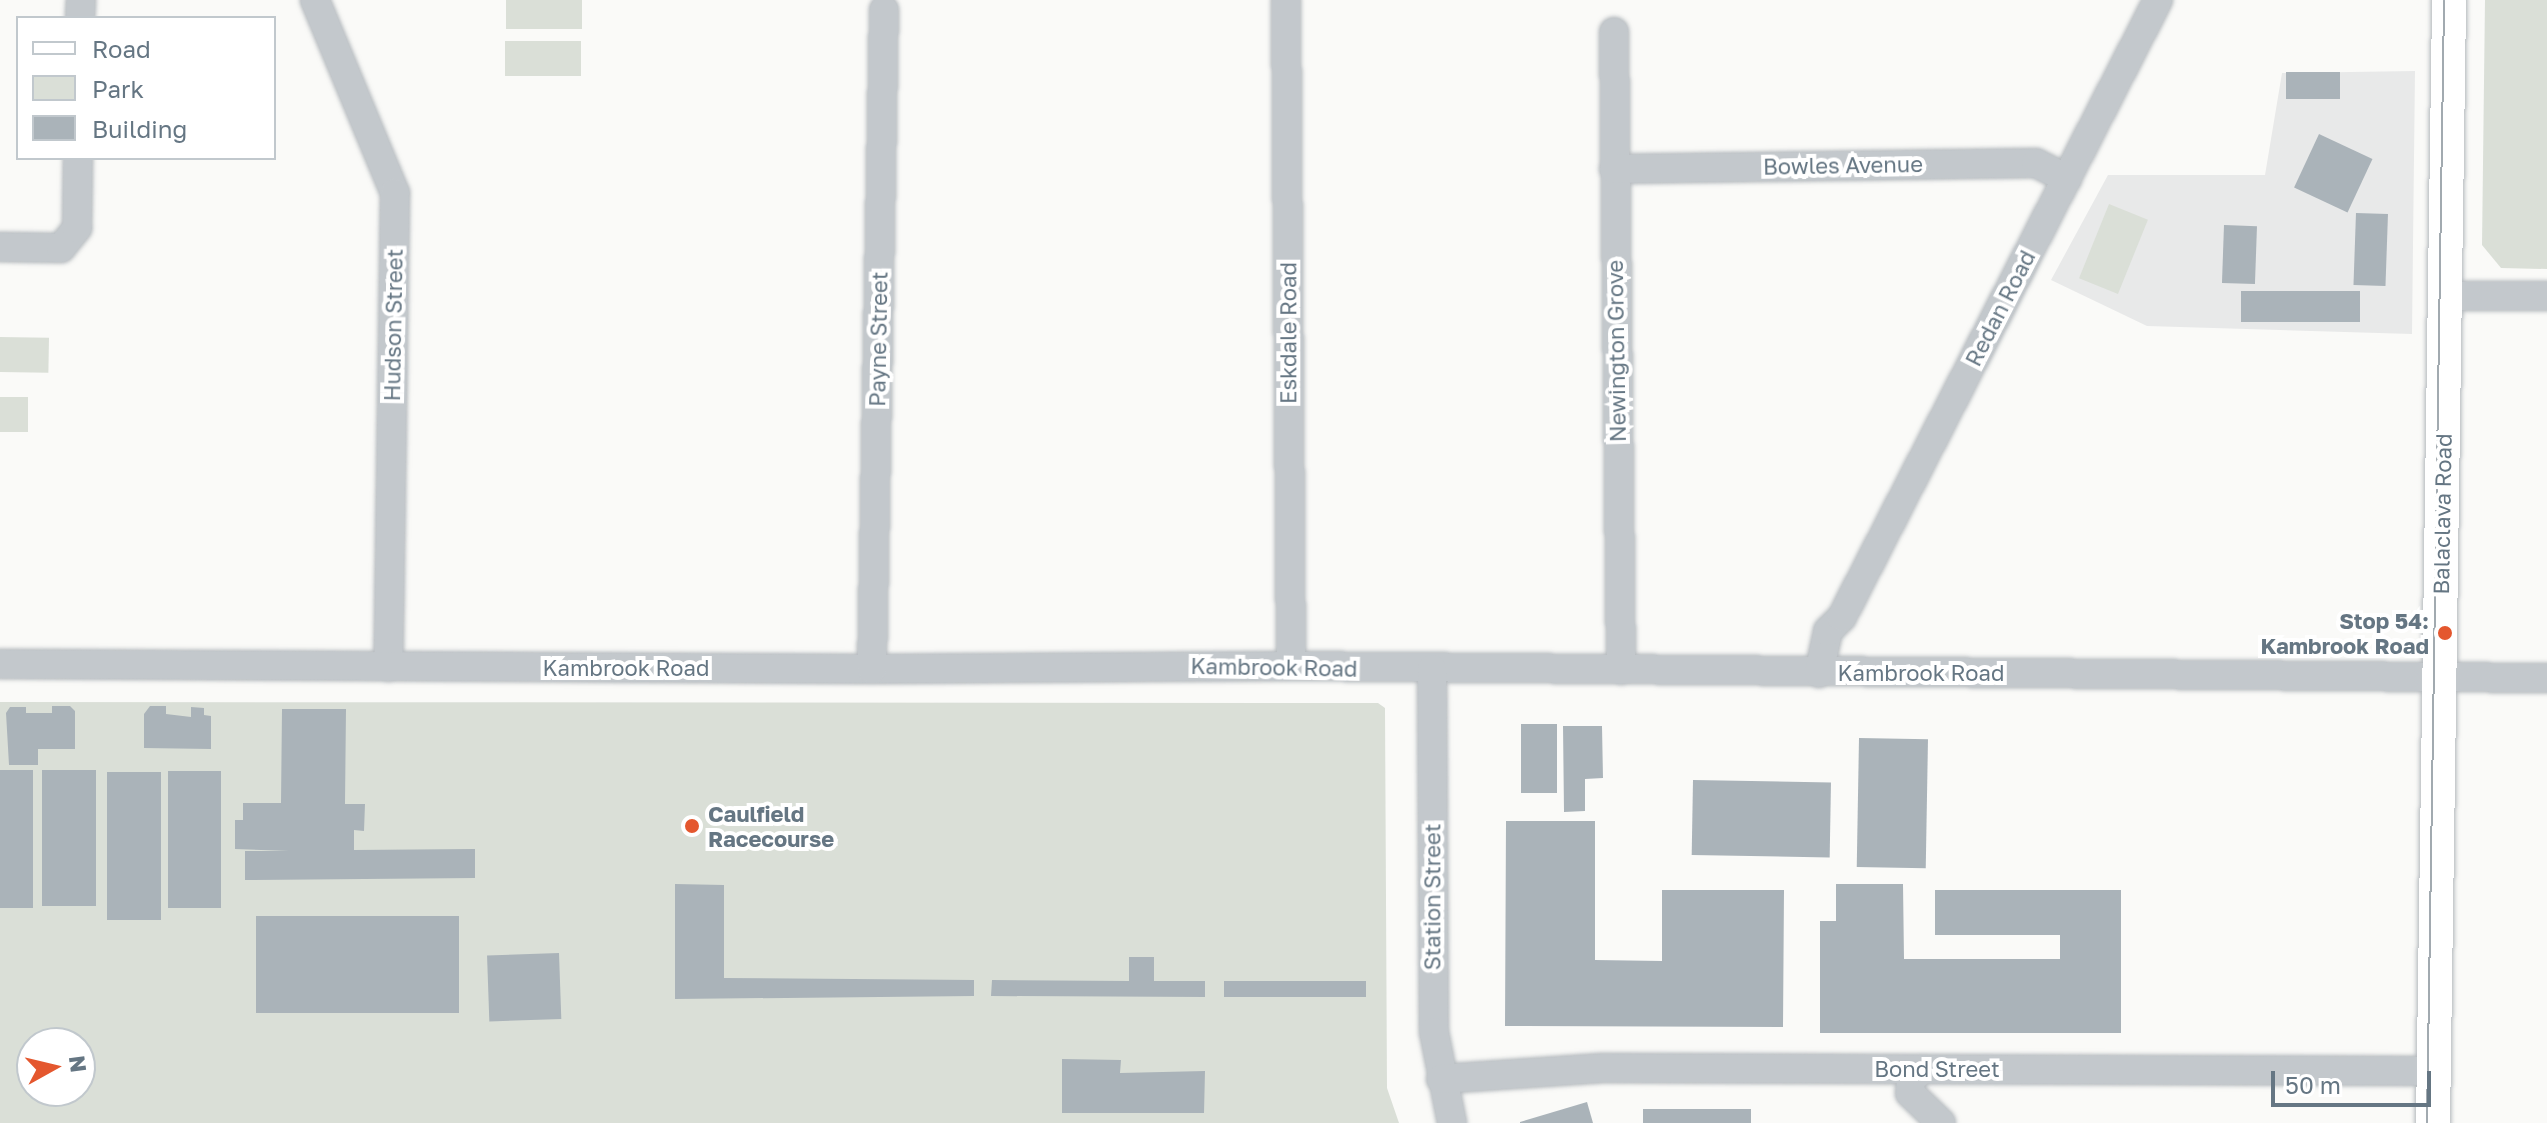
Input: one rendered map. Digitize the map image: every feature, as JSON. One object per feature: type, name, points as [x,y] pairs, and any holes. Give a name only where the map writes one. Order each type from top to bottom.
[{"type":"main road","name":"Balaclava Road","points":[[2433,1123],[2449,0]]},
{"type":"street","name":"Hudson Street","points":[[315,0],[395,193],[388,667]]},
{"type":"street","name":"Eskdale Road","points":[[1286,0],[1291,666]]},
{"type":"street","name":"Redan Road","points":[[1831,673],[1822,645],[1842,617],[2158,0]]},
{"type":"street","name":"Payne Street","points":[[872,669],[884,10]]},
{"type":"street","name":"Newington Grove","points":[[1614,32],[1621,670]]},
{"type":"street","points":[[0,247],[61,248],[77,228],[78,160]]},
{"type":"street","name":"Bowles Avenue","points":[[1614,169],[2036,163],[2067,179]]},
{"type":"street","points":[[2445,296],[2547,296]]},
{"type":"street","name":"Kambrook Road","points":[[0,664],[872,669],[1291,666],[2547,678]]},
{"type":"street","name":"Station Street","points":[[1432,669],[1432,963],[1441,1079],[1452,1123]]},
{"type":"street","name":"Bond Street","points":[[1441,1079],[1603,1068],[2433,1071]]},
{"type":"street","points":[[1923,1069],[1911,1079],[1910,1093],[1941,1123]]},
{"type":"shaded area","points":[[2415,71],[2412,334],[2147,326],[2051,280],[2108,175],[2265,175],[2282,73]]},
{"type":"green space","points":[[506,0],[582,0],[582,29],[506,29]]},
{"type":"green space","points":[[2485,0],[2547,0],[2547,269],[2501,268],[2482,245]]},
{"type":"green space","points":[[505,41],[581,41],[581,76],[505,76]]},
{"type":"green space","points":[[2109,204],[2148,220],[2118,294],[2079,278]]},
{"type":"green space","points":[[0,337],[49,338],[48,373],[0,372]]},
{"type":"green space","points":[[0,397],[28,397],[28,432],[0,432]]},
{"type":"green space","name":"Caulfield Racecourse","points":[[0,702],[1378,703],[1385,708],[1387,1088],[1399,1123],[0,1123]]},
{"type":"building","points":[[2286,72],[2340,72],[2340,99],[2286,99]]},
{"type":"building","points":[[2319,134],[2372,159],[2348,212],[2294,187]]},
{"type":"building","points":[[2356,213],[2388,214],[2385,286],[2353,285]]},
{"type":"building","points":[[2224,225],[2257,226],[2255,284],[2222,283]]},
{"type":"building","points":[[2241,291],[2360,291],[2360,322],[2241,322]]},
{"type":"building","points":[[52,706],[70,706],[75,711],[75,749],[38,749],[38,765],[9,765],[6,713],[10,707],[26,707],[26,713],[52,713]]},
{"type":"building","points":[[150,706],[166,706],[166,714],[191,717],[191,707],[204,708],[204,715],[211,716],[211,749],[144,748],[144,714]]},
{"type":"building","points":[[282,709],[346,709],[345,804],[365,804],[364,831],[354,830],[354,850],[475,849],[475,878],[245,880],[245,851],[289,851],[235,849],[235,820],[243,820],[243,803],[281,803]]},
{"type":"building","points":[[1521,724],[1557,724],[1557,793],[1521,793]]},
{"type":"building","points":[[1563,726],[1602,726],[1603,778],[1585,779],[1585,811],[1564,812]]},
{"type":"building","points":[[1859,738],[1928,739],[1926,868],[1857,867]]},
{"type":"building","points":[[0,770],[33,770],[33,908],[0,908]]},
{"type":"building","points":[[42,770],[96,770],[96,906],[42,906]]},
{"type":"building","points":[[168,771],[221,771],[221,908],[168,908]]},
{"type":"building","points":[[107,772],[161,772],[161,920],[107,920]]},
{"type":"building","points":[[1693,780],[1831,782],[1830,857],[1692,855]]},
{"type":"building","points":[[1506,821],[1595,821],[1595,960],[1662,961],[1662,890],[1784,890],[1783,1027],[1505,1026]]},
{"type":"building","points":[[675,884],[724,885],[724,978],[974,980],[974,996],[675,999]]},
{"type":"building","points":[[1836,884],[1903,884],[1904,959],[2060,959],[2060,935],[1935,935],[1935,890],[2121,890],[2121,1033],[1820,1033],[1820,921],[1836,921]]},
{"type":"building","points":[[256,916],[459,916],[459,1013],[256,1013]]},
{"type":"building","points":[[559,953],[561,1019],[489,1021],[487,956]]},
{"type":"building","points":[[1129,957],[1154,957],[1154,981],[1205,981],[1205,997],[991,996],[992,980],[1129,981]]},
{"type":"building","points":[[1224,981],[1366,981],[1366,997],[1224,997]]},
{"type":"building","points":[[1062,1059],[1121,1060],[1120,1073],[1205,1071],[1204,1113],[1062,1113]]},
{"type":"building","points":[[1587,1102],[1593,1123],[1520,1123],[1520,1122]]},
{"type":"building","points":[[1643,1109],[1751,1109],[1751,1123],[1643,1123]]},
{"type":"tram line","points":[[2427,1123],[2444,0]]},
{"type":"place","name":"Stop 54: Kambrook Road","points":[[2445,633]]},
{"type":"place","name":"Caulfield Racecourse","points":[[692,826]]}]
